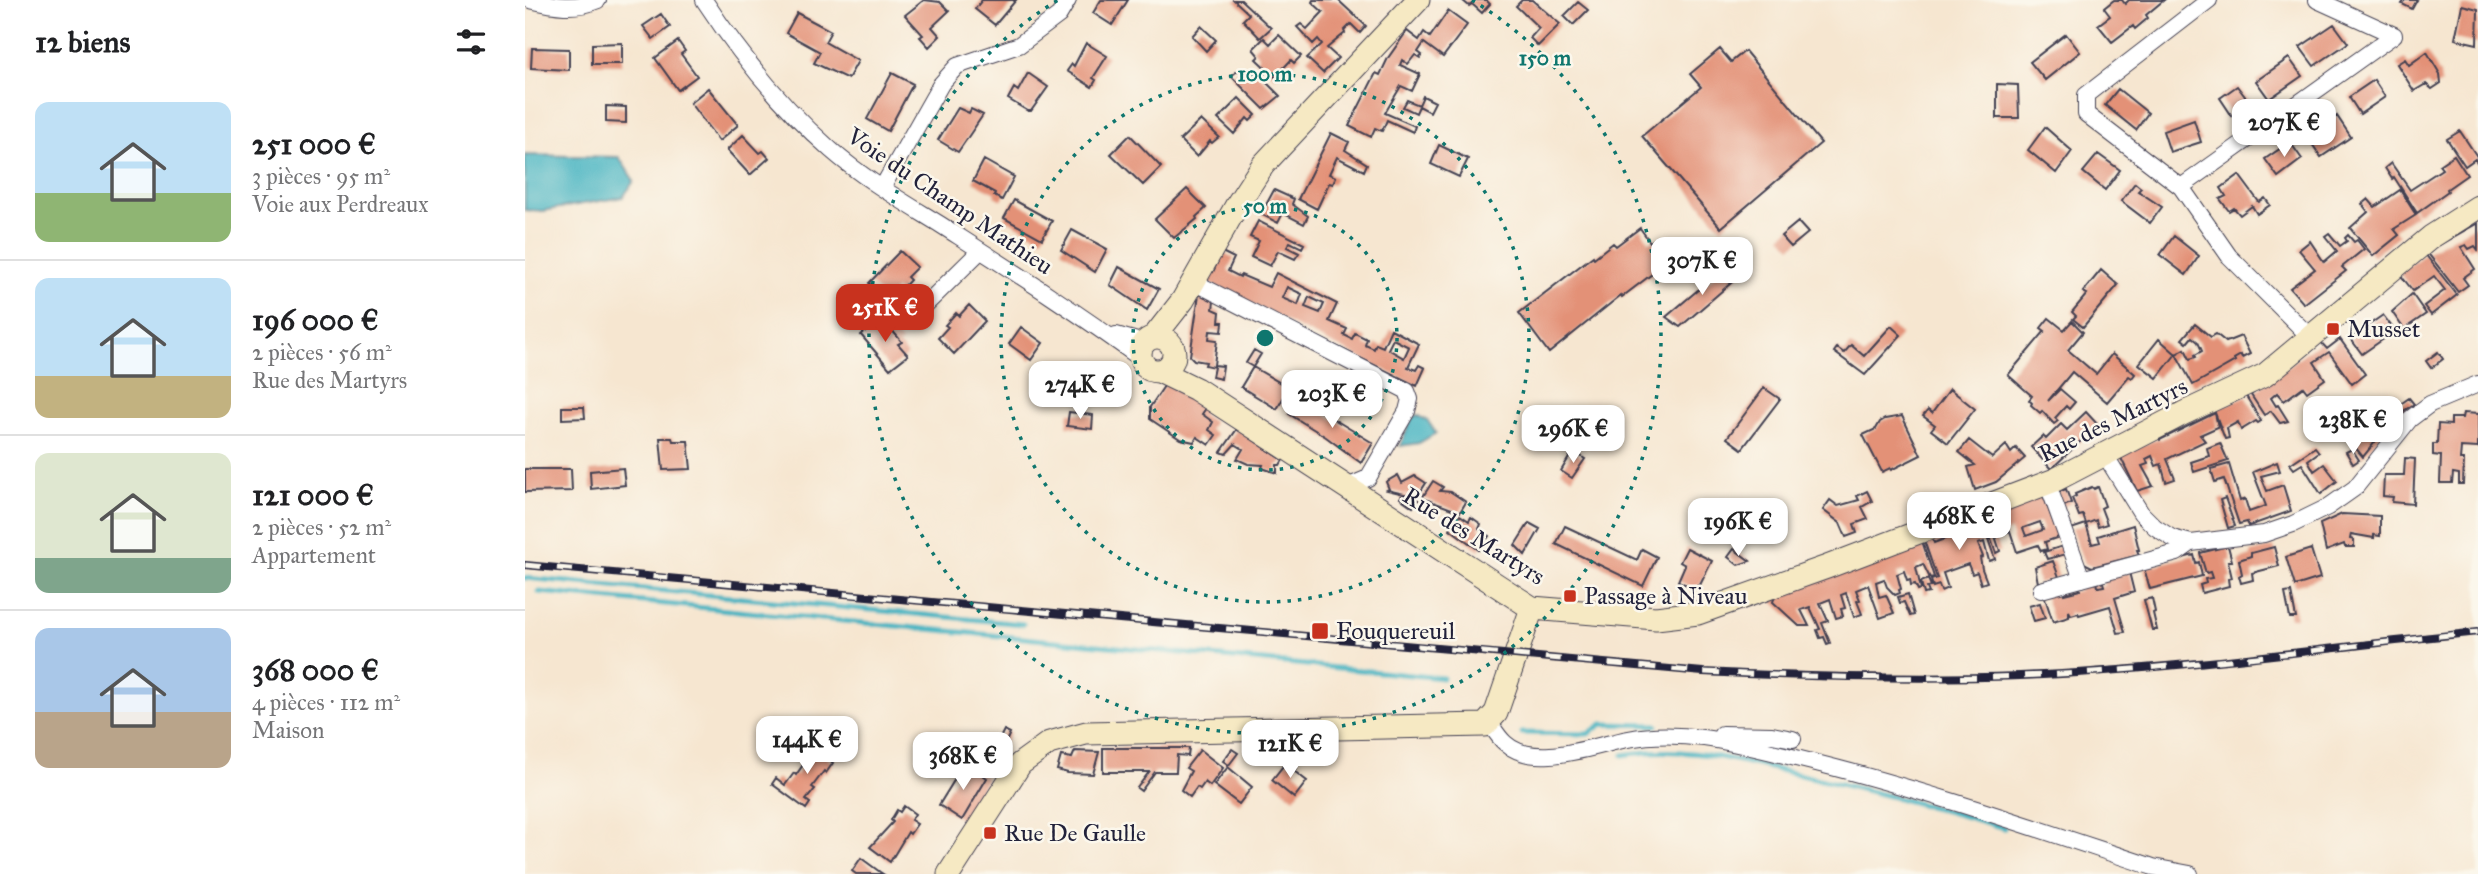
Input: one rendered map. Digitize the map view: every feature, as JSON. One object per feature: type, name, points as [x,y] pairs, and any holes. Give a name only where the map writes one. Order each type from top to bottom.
[{"type":"street","points":[[530,0],[558,7],[575,7],[599,0]]},
{"type":"street","name":"Voie du Champ Mathieu","points":[[704,0],[764,83],[832,151],[883,188],[1103,330],[1146,346]]},
{"type":"street","points":[[883,188],[941,84],[957,66],[1019,45],[1059,15],[1068,0]]},
{"type":"street","points":[[1187,291],[1169,359],[1149,370],[1146,346],[1187,291],[1263,165],[1418,0]]},
{"type":"street","points":[[2209,0],[2086,95],[2086,114],[2181,187],[2229,256],[2309,336]]},
{"type":"street","points":[[2181,187],[2394,35],[2317,0]]},
{"type":"street","name":"Rue des Martyrs","points":[[1169,359],[1196,389],[1532,608],[1656,618],[1688,615],[1827,567],[2047,482],[2265,375],[2431,237],[2478,207]]},
{"type":"street","points":[[917,313],[980,250]]},
{"type":"street","points":[[1187,291],[1407,391],[1410,399],[1407,411],[1368,478],[1347,487]]},
{"type":"street","points":[[1146,346],[1168,341],[1169,359]]},
{"type":"street","points":[[2105,455],[2141,513],[2155,527],[2172,538],[2191,543],[2264,534],[2328,508],[2355,488],[2410,419],[2430,404],[2478,384]]},
{"type":"street","points":[[2047,482],[2082,579]]},
{"type":"street","points":[[2041,590],[2177,553],[2191,543]]},
{"type":"street","points":[[949,874],[1020,764],[1049,743],[1086,733],[1481,726],[1489,722],[1496,713],[1532,608]]},
{"type":"street","points":[[1489,722],[1512,748],[1528,754],[1542,755],[1566,754],[1645,736],[1751,734],[1793,739]]},
{"type":"street","points":[[1693,737],[1760,749],[1841,769],[2008,819],[2153,867],[2190,874]]},
{"type":"water","points":[[525,155],[619,157],[634,181],[623,197],[542,211],[525,210]]},
{"type":"water","points":[[1417,415],[1427,420],[1436,433],[1419,443],[1400,446],[1412,418]]},
{"type":"building","points":[[924,0],[940,2],[949,11],[932,27],[940,36],[929,47],[920,37],[923,35],[905,15]]},
{"type":"building","points":[[982,0],[1016,0],[995,25],[975,9]]},
{"type":"building","points":[[1101,0],[1128,0],[1112,25],[1093,13]]},
{"type":"building","points":[[1234,0],[1241,0],[1271,28],[1260,38],[1243,20],[1249,14]]},
{"type":"building","points":[[1313,0],[1338,0],[1366,26],[1360,33],[1351,24],[1345,33],[1327,48],[1338,58],[1323,73],[1307,58],[1322,44],[1318,39],[1313,44],[1297,27],[1301,24],[1307,29],[1323,12]]},
{"type":"building","points":[[1462,0],[1486,0],[1490,4],[1482,13]]},
{"type":"building","points":[[1522,0],[1532,0],[1560,24],[1538,46],[1530,38],[1539,28],[1516,6]]},
{"type":"building","points":[[2114,0],[2122,0],[2125,4],[2129,0],[2164,0],[2146,15],[2148,18],[2135,29],[2133,26],[2112,42],[2098,25],[2110,16],[2104,8]]},
{"type":"building","points":[[2405,0],[2417,0],[2412,9],[2402,4]]},
{"type":"building","points":[[1578,2],[1588,10],[1573,25],[1564,16]]},
{"type":"building","points":[[2462,5],[2478,9],[2477,44],[2455,39]]},
{"type":"building","points":[[1448,11],[1467,25],[1443,57],[1424,43],[1418,52],[1422,55],[1420,58],[1415,55],[1408,64],[1402,60],[1400,65],[1420,74],[1412,91],[1401,86],[1385,113],[1415,126],[1413,132],[1387,120],[1382,131],[1375,128],[1371,137],[1349,126],[1376,73],[1380,75],[1407,31],[1419,40],[1424,32],[1430,37]]},
{"type":"building","points":[[797,13],[831,31],[825,42],[858,61],[848,79],[814,63],[820,52],[786,33]]},
{"type":"building","points":[[661,14],[670,27],[653,39],[643,26]]},
{"type":"building","points":[[2334,24],[2348,43],[2314,66],[2300,47]]},
{"type":"building","points":[[1201,26],[1216,40],[1206,51],[1192,36]]},
{"type":"building","points":[[2066,34],[2080,52],[2045,80],[2030,62]]},
{"type":"building","points":[[1279,35],[1301,56],[1294,63],[1291,60],[1275,77],[1256,59],[1259,56],[1253,49],[1264,38],[1270,44]]},
{"type":"building","points":[[678,41],[685,51],[681,54],[697,76],[678,90],[655,58]]},
{"type":"building","points":[[622,43],[622,64],[592,64],[592,44]]},
{"type":"building","points":[[1086,43],[1107,56],[1093,78],[1096,80],[1092,87],[1067,71],[1072,64],[1074,66]]},
{"type":"building","points":[[532,48],[569,49],[569,70],[531,68]]},
{"type":"building","points":[[1720,49],[1731,62],[1745,51],[1821,143],[1721,228],[1642,136],[1701,87],[1690,74]]},
{"type":"building","points":[[2427,52],[2440,74],[2441,83],[2432,89],[2426,84],[2414,91],[2397,64],[2405,59],[2409,65]]},
{"type":"building","points":[[2289,58],[2302,76],[2269,99],[2256,81]]},
{"type":"building","points":[[1240,69],[1248,77],[1255,71],[1280,96],[1264,109],[1231,76]]},
{"type":"building","points":[[892,73],[913,84],[888,131],[867,119]]},
{"type":"building","points":[[1028,73],[1048,87],[1031,111],[1008,99],[1014,88],[1018,91]]},
{"type":"building","points":[[2374,80],[2385,97],[2360,114],[2349,97]]},
{"type":"building","points":[[1997,84],[2018,85],[2019,118],[1997,118]]},
{"type":"building","points":[[2237,86],[2250,103],[2232,116],[2220,98]]},
{"type":"building","points":[[708,88],[738,125],[719,141],[690,103]]},
{"type":"building","points":[[2118,89],[2148,113],[2136,130],[2105,105]]},
{"type":"building","points":[[1423,96],[1435,102],[1430,112],[1419,106],[1416,113],[1403,107],[1407,100],[1419,105]]},
{"type":"building","points":[[1239,98],[1256,115],[1250,121],[1247,118],[1234,134],[1218,119]]},
{"type":"building","points":[[606,106],[626,107],[626,123],[606,122]]},
{"type":"building","points":[[958,108],[969,113],[971,109],[983,115],[958,152],[938,140]]},
{"type":"building","points":[[2337,116],[2351,137],[2321,157],[2304,132],[2316,125],[2319,128]]},
{"type":"building","points":[[1201,120],[1219,137],[1212,143],[1210,141],[1197,157],[1180,140]]},
{"type":"building","points":[[2194,120],[2201,142],[2170,152],[2163,131]]},
{"type":"building","points":[[2045,127],[2072,151],[2056,173],[2028,150]]},
{"type":"building","points":[[2460,131],[2478,158],[2478,164],[2475,159],[2465,166],[2447,139]]},
{"type":"building","points":[[1331,133],[1349,142],[1345,150],[1367,164],[1364,171],[1337,157],[1329,174],[1336,177],[1333,184],[1329,183],[1317,209],[1298,199]]},
{"type":"building","points":[[743,135],[760,153],[763,151],[769,158],[750,175],[727,150]]},
{"type":"building","points":[[1130,135],[1161,167],[1143,185],[1111,154]]},
{"type":"building","points":[[2290,142],[2302,159],[2278,177],[2265,159]]},
{"type":"building","points":[[1439,145],[1468,159],[1459,177],[1431,164]]},
{"type":"building","points":[[2098,154],[2120,170],[2105,190],[2083,172]]},
{"type":"building","points":[[2454,155],[2467,175],[2417,213],[2394,177],[2392,179],[2385,168],[2391,163],[2410,190],[2442,169],[2439,165]]},
{"type":"building","points":[[984,160],[1014,177],[1002,200],[973,181]]},
{"type":"building","points":[[2239,175],[2259,202],[2265,198],[2270,205],[2257,214],[2252,206],[2240,215],[2234,208],[2229,211],[2220,199],[2226,196],[2221,188]]},
{"type":"building","points":[[2135,183],[2141,188],[2138,191],[2162,207],[2150,223],[2121,201]]},
{"type":"building","points":[[1187,189],[1206,208],[1174,238],[1155,219]]},
{"type":"building","points":[[1274,190],[1294,199],[1292,204],[1308,216],[1304,224],[1283,213],[1278,223],[1261,214]]},
{"type":"building","points":[[2400,190],[2416,215],[2394,229],[2399,235],[2373,256],[2350,228],[2368,212],[2362,204],[2368,199],[2375,207]]},
{"type":"building","points":[[1014,200],[1052,221],[1042,239],[1004,218]]},
{"type":"building","points":[[1258,221],[1304,244],[1302,248],[1290,242],[1287,247],[1299,253],[1295,259],[1278,251],[1270,266],[1251,257],[1259,241],[1250,237]]},
{"type":"building","points":[[1798,222],[1808,233],[1791,247],[1781,236]]},
{"type":"building","points":[[2478,223],[2478,250],[2475,246],[2469,249],[2466,245],[2461,247],[2475,269],[2463,278],[2468,285],[2458,292],[2427,252]]},
{"type":"building","points":[[1640,228],[1669,261],[1622,297],[1621,295],[1549,353],[1519,313],[1593,256],[1594,258],[1613,243],[1616,246]]},
{"type":"building","points":[[1072,230],[1107,249],[1095,272],[1061,250]]},
{"type":"building","points":[[2329,233],[2340,246],[2347,241],[2345,238],[2348,235],[2354,242],[2357,240],[2364,249],[2342,267],[2346,271],[2304,304],[2290,288],[2315,269],[2299,250],[2310,241],[2324,262],[2337,251],[2325,236]]},
{"type":"building","points":[[2174,236],[2199,256],[2186,275],[2160,255]]},
{"type":"building","points":[[900,251],[917,267],[907,277],[910,280],[899,292],[896,289],[886,299],[869,283]]},
{"type":"building","points":[[1222,252],[1234,258],[1228,271],[1240,277],[1241,275],[1269,287],[1276,273],[1337,304],[1329,321],[1347,329],[1344,335],[1352,339],[1355,333],[1367,339],[1365,345],[1374,349],[1376,344],[1383,347],[1391,329],[1419,344],[1408,367],[1416,370],[1419,365],[1425,368],[1417,386],[1204,281],[1210,270],[1213,272]],"holes":[[[1287,287],[1302,294],[1298,305],[1282,298]],[[1309,297],[1324,304],[1320,313],[1305,307]],[[1393,339],[1409,347],[1404,358],[1388,349]]]},
{"type":"building","points":[[2425,254],[2457,295],[2431,315],[2424,306],[2445,290],[2434,276],[2413,291],[2399,273]]},
{"type":"building","points":[[1119,267],[1159,289],[1147,310],[1110,285]]},
{"type":"building","points":[[1725,267],[1738,277],[1680,327],[1666,317]]},
{"type":"building","points":[[2101,270],[2118,285],[2083,327],[2073,319],[2076,316],[2072,312],[2087,294],[2083,292]]},
{"type":"building","points":[[1199,294],[1214,301],[1213,309],[1220,312],[1219,322],[1223,322],[1222,332],[1210,331],[1209,339],[1217,340],[1214,365],[1223,366],[1221,379],[1212,377],[1214,367],[1190,356]]},
{"type":"building","points":[[2412,294],[2426,314],[2404,329],[2392,312]]},
{"type":"building","points":[[969,305],[985,321],[954,354],[938,338],[956,313],[959,316]]},
{"type":"building","points":[[2383,315],[2395,331],[2362,354],[2350,338]]},
{"type":"building","points":[[2049,318],[2064,330],[2072,321],[2083,332],[2068,350],[2096,374],[2112,354],[2135,374],[2132,378],[2129,376],[2107,402],[2072,372],[2048,401],[2060,389],[2075,402],[2069,409],[2066,406],[2055,418],[2058,421],[2054,424],[2042,411],[2040,413],[2031,405],[2029,400],[2032,396],[2008,375],[2045,331],[2041,328]]},
{"type":"building","points":[[879,320],[902,342],[898,344],[908,355],[890,369],[861,335]]},
{"type":"building","points":[[2195,324],[2211,337],[2216,334],[2226,342],[2241,336],[2250,354],[2242,358],[2241,355],[2193,385],[2176,354],[2185,349],[2190,359],[2202,351],[2192,337],[2187,343],[2182,339]]},
{"type":"building","points":[[1891,326],[1901,335],[1865,375],[1834,352],[1837,348],[1844,353],[1851,345],[1864,356]]},
{"type":"building","points":[[1021,327],[1043,343],[1031,360],[1009,344]]},
{"type":"building","points":[[2159,339],[2176,354],[2157,378],[2139,364]]},
{"type":"building","points":[[2340,339],[2365,374],[2352,384],[2329,352],[2314,362],[2325,379],[2307,392],[2303,387],[2284,401],[2277,393],[2271,398],[2288,421],[2280,423],[2271,411],[2264,415],[2251,395],[2320,341],[2327,349]]},
{"type":"building","points":[[1254,350],[1261,354],[1253,367],[1246,363]]},
{"type":"building","points":[[2438,352],[2443,359],[2431,368],[2426,361]]},
{"type":"building","points":[[1253,367],[1289,388],[1277,409],[1241,387]]},
{"type":"building","points":[[1166,383],[1206,408],[1202,414],[1213,422],[1209,430],[1216,435],[1209,445],[1197,437],[1194,442],[1180,439],[1150,419],[1150,407]]},
{"type":"building","points":[[1764,388],[1780,399],[1742,449],[1727,438]]},
{"type":"building","points":[[1950,389],[1975,409],[1948,443],[1931,430],[1935,425],[1923,416],[1928,410],[1932,413]]},
{"type":"building","points":[[2246,396],[2261,421],[2241,430],[2238,422],[2227,428],[2229,438],[2225,439],[2214,410]]},
{"type":"building","points":[[1299,398],[1373,443],[1361,463],[1289,414]]},
{"type":"building","points":[[2409,398],[2414,404],[2396,416],[2363,457],[2354,446],[2388,405],[2392,410]]},
{"type":"building","points":[[562,407],[584,407],[585,418],[562,419]]},
{"type":"building","points":[[1069,412],[1093,415],[1092,429],[1067,426]]},
{"type":"building","points":[[2086,412],[2098,425],[2051,469],[2031,447],[2043,436],[2046,439],[2061,424],[2067,430]]},
{"type":"building","points":[[2215,413],[2218,427],[2200,435],[2205,441],[2167,459],[2175,479],[2166,482],[2161,464],[2156,466],[2152,456],[2146,459],[2148,464],[2142,466],[2153,486],[2137,491],[2120,456]]},
{"type":"building","points":[[2463,413],[2478,414],[2478,448],[2461,447],[2460,460],[2464,460],[2463,484],[2459,484],[2459,474],[2453,473],[2452,483],[2440,483],[2441,456],[2433,455],[2433,444],[2437,444],[2438,424],[2451,425],[2451,418],[2462,418]]},
{"type":"building","points":[[1902,416],[1921,455],[1882,472],[1863,435],[1876,429],[1885,419]]},
{"type":"building","points":[[1237,429],[1283,460],[1277,465],[1277,473],[1262,468],[1263,465],[1248,464],[1237,459],[1243,449],[1235,444],[1226,454],[1221,452]]},
{"type":"building","points":[[660,438],[688,441],[691,469],[663,470]]},
{"type":"building","points":[[1969,440],[1992,458],[2006,445],[2011,453],[2016,448],[2025,458],[1996,482],[1975,490],[1968,467],[1975,465],[1959,452]]},
{"type":"building","points":[[2220,443],[2228,461],[2194,472],[2191,462],[2209,456],[2207,448]]},
{"type":"building","points":[[2315,447],[2319,452],[2308,460],[2314,471],[2324,464],[2337,481],[2321,494],[2302,464],[2294,469],[2290,464]]},
{"type":"building","points":[[2352,449],[2359,460],[2353,464],[2346,452]]},
{"type":"building","points":[[1573,451],[1585,459],[1572,478],[1561,471]]},
{"type":"building","points":[[2405,458],[2415,459],[2413,504],[2392,502],[2393,497],[2383,496],[2384,475],[2404,475]]},
{"type":"building","points":[[2277,462],[2280,471],[2261,476],[2267,491],[2283,485],[2291,511],[2249,526],[2247,522],[2239,524],[2224,479],[2215,482],[2211,469],[2229,464],[2240,501],[2245,499],[2249,512],[2266,506],[2253,472]]},
{"type":"building","points":[[623,468],[625,485],[591,489],[590,471]]},
{"type":"building","points":[[525,469],[571,469],[572,491],[525,492]]},
{"type":"building","points":[[1398,475],[1402,483],[1415,476],[1426,483],[1417,497],[1387,490],[1389,489],[1386,482]]},
{"type":"building","points":[[1433,481],[1443,487],[1440,491],[1451,492],[1466,502],[1460,512],[1422,498]]},
{"type":"building","points":[[2098,487],[2105,506],[2101,508],[2107,524],[2098,527],[2096,520],[2086,524],[2083,515],[2079,516],[2072,498],[2075,494]]},
{"type":"building","points":[[2060,489],[2066,489],[2071,503],[2062,507],[2057,494]]},
{"type":"building","points":[[1867,491],[1872,501],[1862,507],[1868,519],[1854,524],[1857,533],[1846,537],[1840,523],[1823,510],[1830,500],[1838,506],[1859,500],[1857,496]]},
{"type":"building","points":[[1402,495],[1418,500],[1413,507],[1400,498]]},
{"type":"building","points":[[2043,495],[2059,537],[2045,542],[2047,549],[2041,551],[2038,545],[2017,552],[2010,531],[1995,536],[2000,551],[1996,553],[1983,518]],"holes":[[[2040,522],[2043,530],[2026,536],[2023,528]]]},
{"type":"building","points":[[2225,498],[2235,526],[2228,528],[2220,500]]},
{"type":"building","points":[[2342,514],[2380,516],[2380,536],[2374,535],[2374,538],[2351,534],[2354,547],[2345,547],[2344,544],[2326,551],[2320,524]]},
{"type":"building","points":[[1460,515],[1469,521],[1471,517],[1481,524],[1479,529],[1489,536],[1479,550],[1450,529]]},
{"type":"building","points":[[1981,519],[1995,559],[1989,561],[1984,542],[1978,544],[1987,582],[1981,584],[1977,572],[1972,574],[1968,564],[1943,573],[1948,588],[1941,591],[1939,585],[1933,587],[1931,580],[1937,578],[1924,540],[1932,537],[1934,543],[1953,536],[1951,530]]},
{"type":"building","points":[[1529,523],[1540,529],[1525,555],[1515,545]]},
{"type":"building","points":[[2086,524],[2092,544],[2100,542],[2098,536],[2133,525],[2139,555],[2092,567],[2084,563],[2071,529]]},
{"type":"building","points":[[1565,526],[1637,560],[1642,549],[1657,557],[1643,586],[1556,544]]},
{"type":"building","points":[[1922,541],[1934,577],[1930,578],[1923,564],[1916,567],[1921,589],[1918,590],[1915,584],[1911,585],[1904,571],[1897,574],[1901,589],[1900,593],[1895,595],[1884,579],[1876,582],[1879,597],[1886,595],[1894,613],[1880,618],[1868,585],[1856,590],[1862,614],[1854,617],[1846,593],[1841,595],[1845,608],[1841,609],[1843,616],[1836,618],[1830,599],[1820,603],[1828,621],[1822,623],[1830,643],[1827,644],[1824,637],[1820,638],[1817,630],[1820,629],[1810,607],[1801,610],[1809,626],[1799,626],[1773,602],[1775,596]]},
{"type":"building","points":[[2063,546],[2066,554],[2047,559],[2044,552]]},
{"type":"building","points":[[2228,546],[2232,561],[2228,561],[2232,578],[2228,579],[2229,586],[2202,593],[2200,585],[2206,583],[2205,579],[2212,578],[2210,572],[2206,573],[2200,553]]},
{"type":"building","points":[[2274,547],[2279,566],[2252,573],[2253,580],[2241,583],[2239,560],[2251,556],[2251,553]]},
{"type":"building","points":[[1687,548],[1712,561],[1700,585],[1693,588],[1678,581],[1685,565],[1680,562]]},
{"type":"building","points":[[1734,549],[1750,561],[1738,565],[1728,557]]},
{"type":"building","points":[[2311,549],[2320,578],[2295,586],[2286,557]]},
{"type":"building","points":[[2194,555],[2196,563],[2199,562],[2202,576],[2150,589],[2144,568]]},
{"type":"building","points":[[2053,561],[2059,577],[2038,583],[2035,567]]},
{"type":"building","points":[[2129,572],[2134,592],[2115,598],[2125,632],[2118,633],[2110,606],[2079,615],[2071,615],[2069,611],[2069,617],[2053,622],[2044,595],[2063,590],[2064,594],[2080,590],[2079,586],[2097,582],[2098,587],[2104,586],[2102,579]]},
{"type":"building","points":[[1928,579],[1931,586],[1927,588],[1929,593],[1924,594],[1921,582]]},
{"type":"building","points":[[2291,592],[2296,618],[2290,618],[2285,593]]},
{"type":"building","points":[[1908,594],[1914,615],[1910,616],[1904,602],[1900,603],[1898,597]]},
{"type":"building","points":[[2152,598],[2157,630],[2152,630],[2144,600]]},
{"type":"building","points":[[2040,603],[2045,618],[2034,621],[2029,606]]},
{"type":"building","points":[[1004,730],[1010,733],[1005,744],[999,740]]},
{"type":"building","points":[[817,741],[830,750],[825,756],[833,763],[812,787],[815,789],[806,800],[810,803],[806,809],[772,784],[776,778],[785,785],[794,773],[796,775]]},
{"type":"building","points":[[1103,748],[1189,748],[1188,756],[1177,755],[1176,772],[1155,772],[1141,791],[1137,788],[1149,772],[1103,772]]},
{"type":"building","points":[[1232,749],[1238,753],[1229,765],[1223,761]]},
{"type":"building","points":[[1200,750],[1223,768],[1210,786],[1205,782],[1200,789],[1197,787],[1190,797],[1181,790],[1191,771],[1186,768]]},
{"type":"building","points":[[1075,751],[1099,752],[1093,774],[1057,770],[1061,756],[1072,758]]},
{"type":"building","points":[[1287,761],[1296,768],[1294,771],[1307,781],[1294,798],[1272,780]]},
{"type":"building","points":[[963,766],[971,771],[973,768],[987,778],[962,820],[939,805]]},
{"type":"building","points":[[1228,767],[1252,787],[1239,804],[1214,785]]},
{"type":"building","points":[[904,806],[915,814],[911,820],[917,824],[910,834],[908,832],[890,862],[870,847],[893,822],[891,820],[897,810],[900,812]]},
{"type":"building","points":[[861,858],[883,874],[856,874],[852,871]]},
{"type":"waterway","points":[[525,578],[1023,624]]},
{"type":"waterway","points":[[539,592],[1443,678]]},
{"type":"waterway","points":[[1522,733],[1588,734],[1602,724],[1657,725]]},
{"type":"waterway","points":[[1623,755],[1666,751],[1729,759],[1898,798],[2004,828]]},
{"type":"railway","points":[[525,565],[1703,672],[1782,675],[1941,678],[2077,673],[2192,664],[2478,632]]},
{"type":"place","name":"Musset","points":[[2333,329]]},
{"type":"place","name":"Passage à Niveau","points":[[1570,596]]},
{"type":"place","name":"Fouquereuil","points":[[1320,631]]},
{"type":"place","name":"Rue De Gaulle","points":[[990,833]]}]
